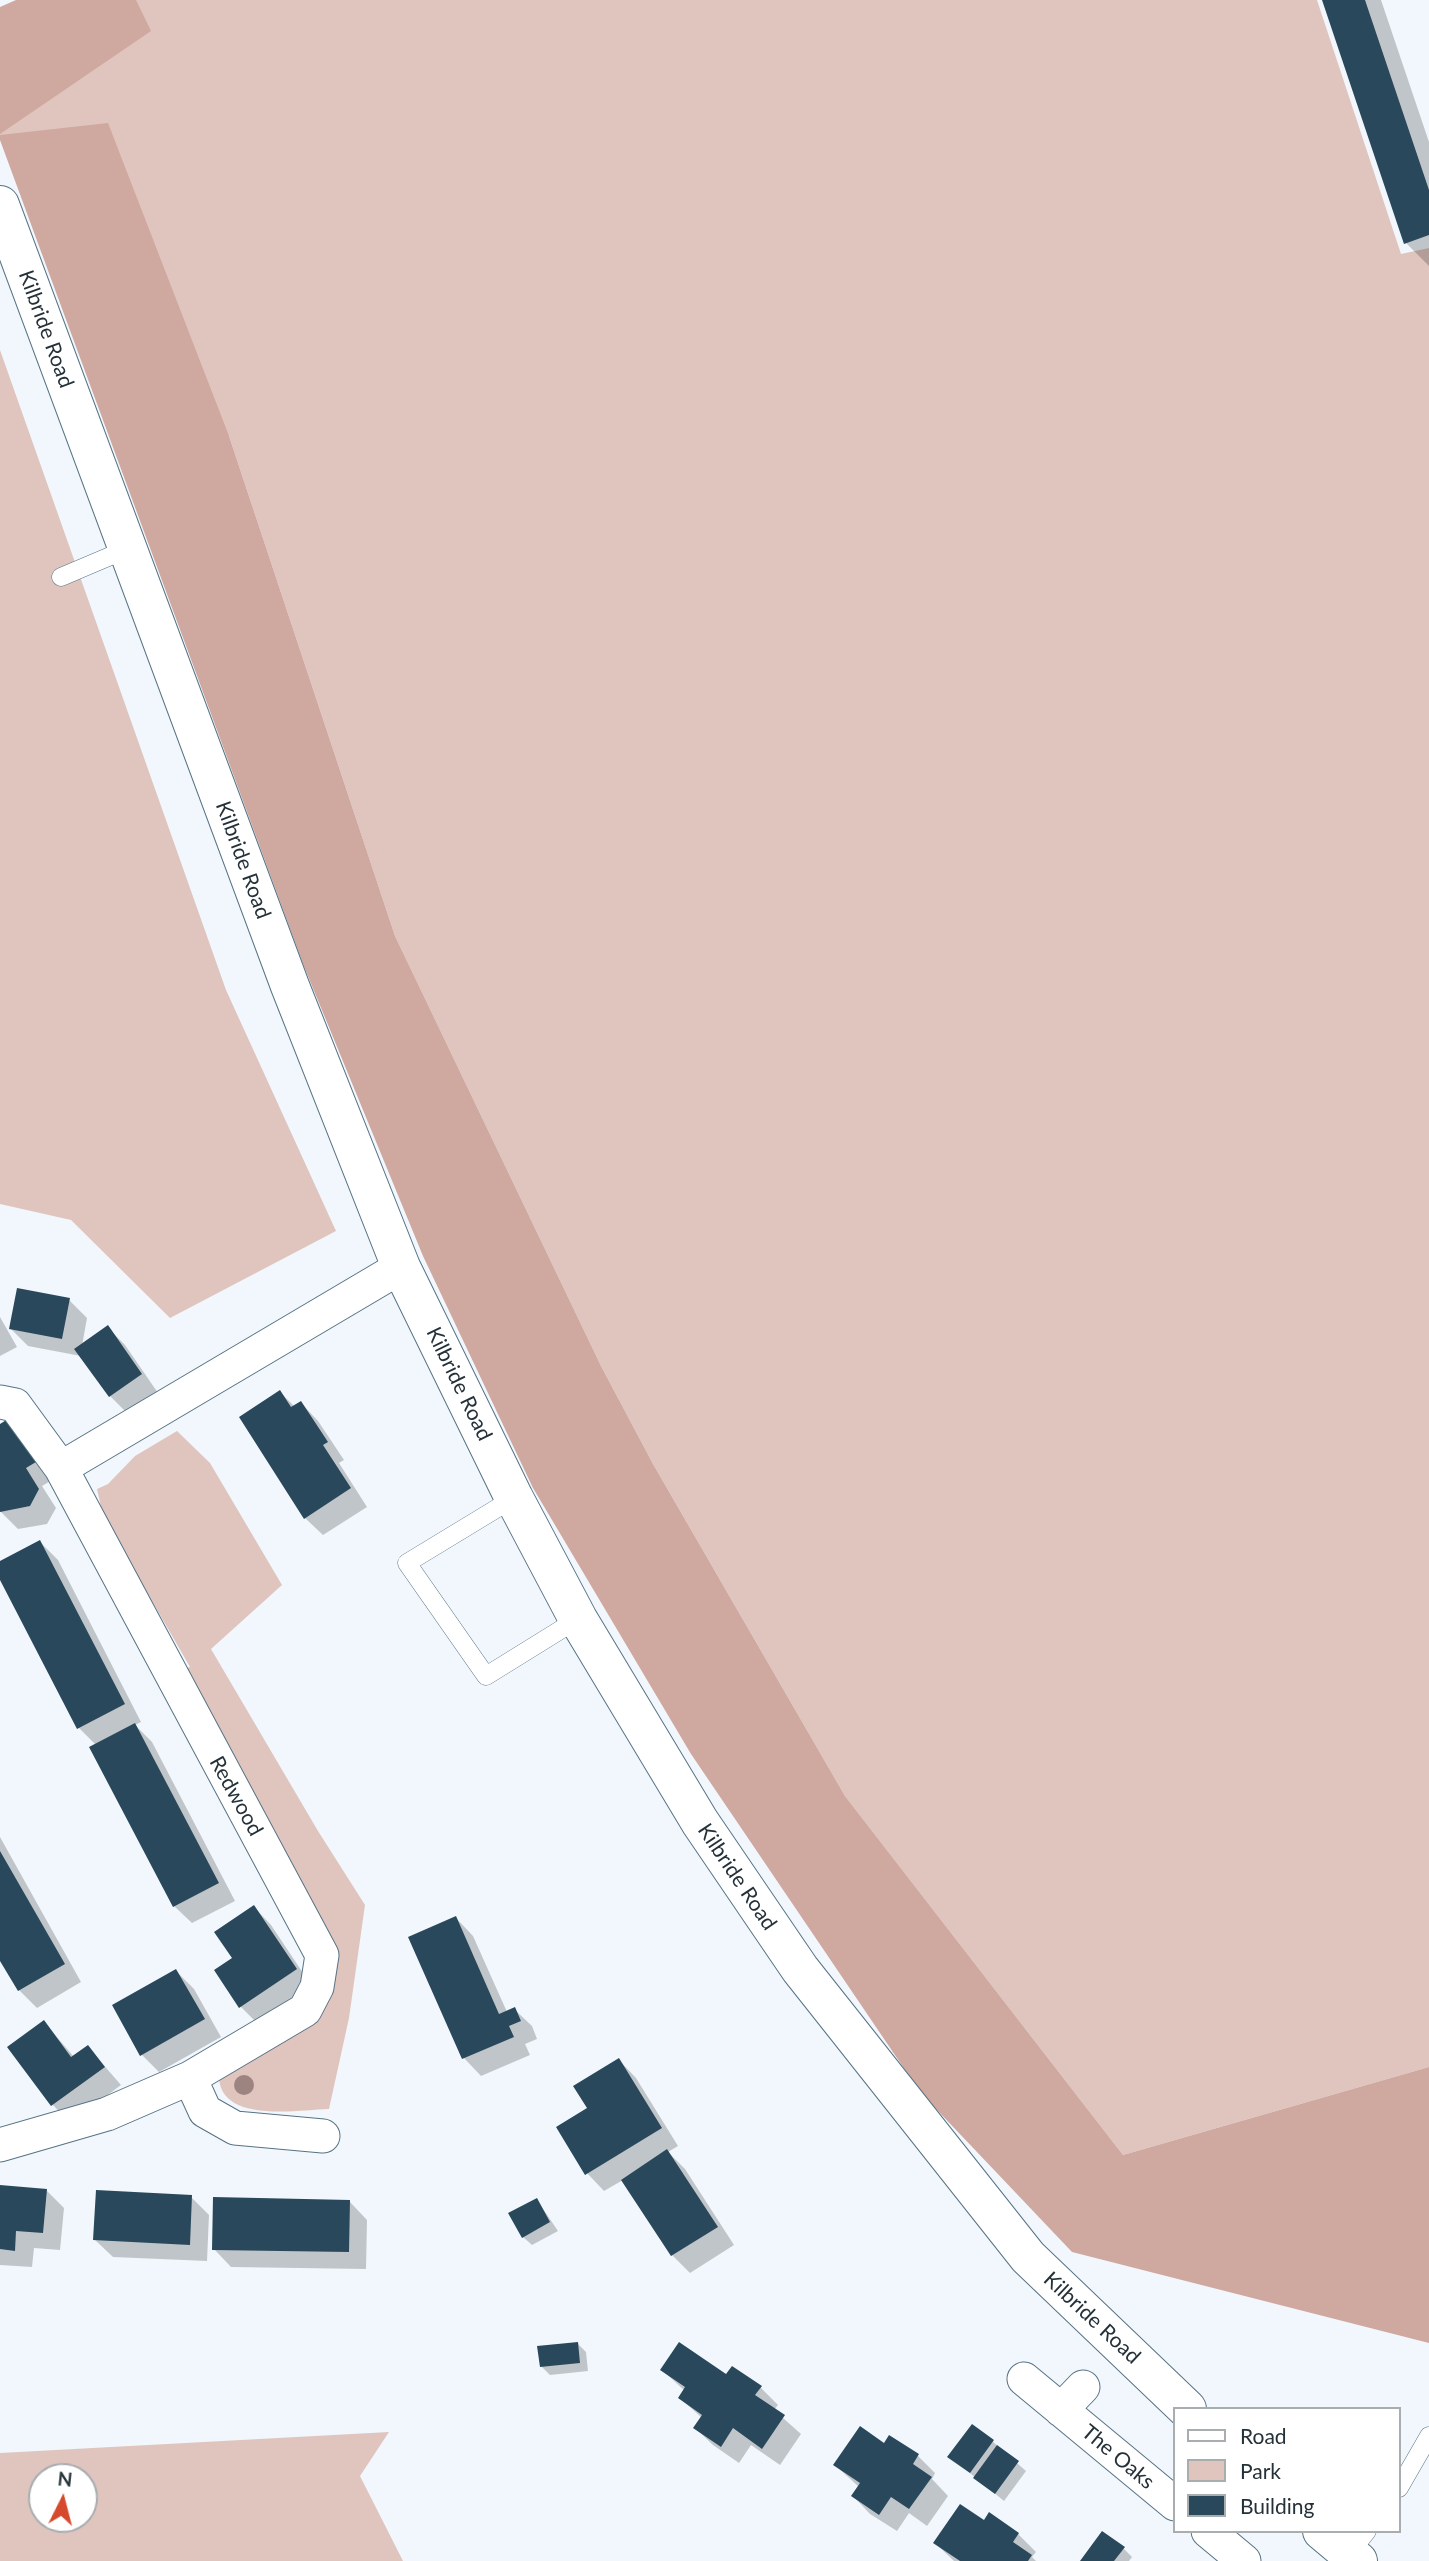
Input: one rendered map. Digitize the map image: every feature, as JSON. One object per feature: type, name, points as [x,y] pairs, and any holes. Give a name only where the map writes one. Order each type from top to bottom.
[{"type":"street","name":"Kilbride Road","points":[[0,205],[285,973],[401,1267],[514,1498],[578,1619],[699,1822],[808,1979],[1028,2257],[1185,2407]]},
{"type":"street","points":[[61,1468],[401,1267]]},
{"type":"street","name":"Redwood","points":[[0,1402],[15,1405],[61,1468],[322,1955],[317,1987],[305,2010],[190,2078],[107,2113],[4,2137]]},
{"type":"street","points":[[190,2078],[205,2111],[234,2128],[323,2136]]},
{"type":"street","name":"The Oaks","points":[[1024,2379],[1072,2398],[1174,2503]]},
{"type":"street","points":[[1210,2533],[1244,2561]]},
{"type":"lane","points":[[61,578],[127,549]]},
{"type":"lane","points":[[514,1498],[407,1563],[486,1676],[578,1619]]},
{"type":"lane","points":[[1401,2485],[1429,2437]]},
{"type":"green space","points":[[102,0],[1317,0],[1401,254],[1429,248],[1429,2067],[1123,2155],[845,1796],[653,1464],[601,1366],[395,936],[229,436],[0,135],[0,50]]},
{"type":"green space","points":[[0,350],[226,990],[336,1231],[170,1318],[71,1220],[0,1204]]},
{"type":"green space","points":[[177,1431],[210,1463],[282,1585],[211,1649],[318,1831],[365,1905],[349,2018],[329,2109],[263,2111],[246,2108],[233,2102],[223,2092],[219,2078],[327,1991],[183,1669],[190,1667],[103,1516],[97,1489],[108,1484],[135,1456]]},
{"type":"green space","points":[[389,2432],[360,2476],[403,2561],[0,2561],[0,2453]]},
{"type":"shaded area","points":[[16,0],[136,0],[151,31],[0,134],[0,7]]},
{"type":"shaded area","points":[[108,123],[229,436],[395,936],[601,1366],[653,1464],[845,1796],[1123,2155],[1429,2067],[1429,2343],[1072,2252],[920,2092],[691,1754],[533,1488],[423,1256],[303,964],[0,140],[0,135]]},
{"type":"building","points":[[1322,0],[1365,0],[1429,190],[1429,235],[1404,244]]},
{"type":"building","points":[[17,1288],[70,1298],[62,1339],[9,1329]]},
{"type":"building","points":[[108,1325],[142,1374],[109,1397],[74,1349]]},
{"type":"building","points":[[280,1390],[291,1407],[301,1401],[328,1442],[323,1445],[351,1488],[304,1519],[239,1417]]},
{"type":"building","points":[[8,1419],[36,1462],[26,1468],[39,1489],[30,1506],[0,1512],[0,1424]]},
{"type":"building","points":[[40,1540],[125,1704],[77,1729],[0,1580],[0,1561]]},
{"type":"building","points":[[135,1723],[219,1883],[173,1907],[89,1747]]},
{"type":"building","points":[[0,1851],[65,1964],[18,1991],[0,1961]]},
{"type":"building","points":[[254,1905],[297,1969],[239,2008],[214,1970],[232,1958],[214,1932]]},
{"type":"building","points":[[456,1916],[499,2014],[515,2007],[521,2021],[509,2026],[514,2037],[462,2059],[408,1937]]},
{"type":"building","points":[[176,1969],[205,2019],[140,2056],[112,2005]]},
{"type":"building","points":[[44,2020],[71,2057],[88,2045],[105,2067],[51,2106],[7,2047]]},
{"type":"building","points":[[619,2058],[662,2128],[585,2175],[556,2127],[587,2108],[573,2086]]},
{"type":"building","points":[[667,2149],[718,2227],[671,2256],[621,2180]]},
{"type":"building","points":[[0,2185],[47,2189],[43,2233],[16,2231],[15,2251],[0,2249]]},
{"type":"building","points":[[96,2190],[192,2195],[190,2245],[93,2240]]},
{"type":"building","points":[[213,2197],[350,2200],[349,2252],[212,2250]]},
{"type":"building","points":[[537,2198],[550,2222],[522,2238],[508,2213]]},
{"type":"building","points":[[578,2342],[580,2363],[540,2367],[537,2346]]},
{"type":"building","points":[[679,2342],[726,2374],[732,2366],[762,2386],[755,2395],[785,2415],[762,2449],[733,2428],[721,2447],[693,2428],[702,2415],[678,2398],[685,2387],[660,2370]]},
{"type":"building","points":[[972,2424],[994,2440],[970,2473],[947,2457]]},
{"type":"building","points":[[860,2426],[884,2443],[889,2435],[919,2454],[913,2464],[932,2477],[909,2509],[891,2497],[879,2515],[851,2496],[860,2483],[833,2465]]},
{"type":"building","points":[[997,2445],[1019,2461],[995,2494],[973,2478]]},
{"type":"building","points":[[960,2504],[984,2520],[989,2512],[1019,2533],[1013,2542],[1032,2555],[1028,2561],[960,2561],[933,2543]]},
{"type":"building","points":[[1102,2531],[1125,2547],[1114,2561],[1080,2561]]}]
